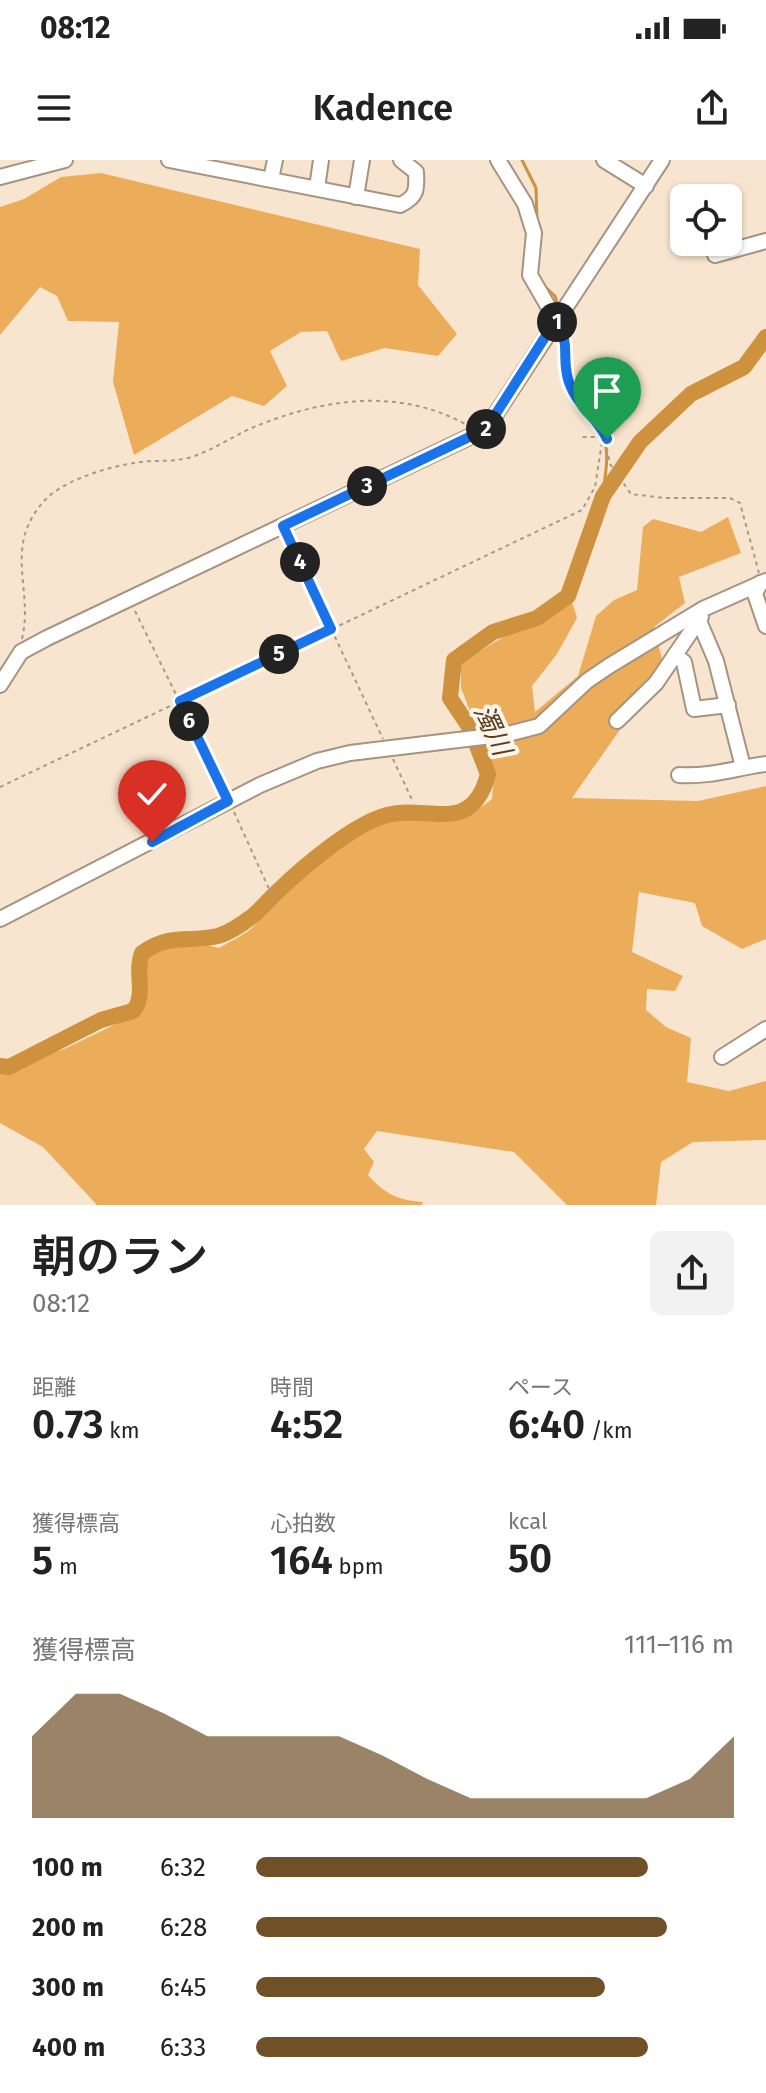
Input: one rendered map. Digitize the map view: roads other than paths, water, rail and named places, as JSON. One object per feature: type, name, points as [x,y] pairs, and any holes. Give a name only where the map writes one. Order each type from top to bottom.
[{"type":"street","points":[[0,177],[65,160]]},
{"type":"street","points":[[271,179],[275,160]]},
{"type":"street","points":[[317,188],[321,160]]},
{"type":"street","points":[[356,197],[362,160]]},
{"type":"street","points":[[177,161],[227,166],[271,179],[400,205],[412,200],[417,190],[416,172],[401,160]]},
{"type":"street","points":[[498,160],[525,204],[534,233],[530,275],[559,316]]},
{"type":"street","points":[[604,160],[646,186]]},
{"type":"street","points":[[0,685],[21,652],[486,429],[662,160]]},
{"type":"street","points":[[742,248],[766,241]]},
{"type":"street","points":[[0,919],[228,801],[317,761],[388,748],[508,734],[539,726],[587,681],[763,582]]},
{"type":"street","points":[[763,582],[755,594],[766,626]]},
{"type":"street","points":[[617,721],[656,683],[701,615]]},
{"type":"street","points":[[701,615],[743,767]]},
{"type":"street","points":[[675,655],[684,662],[694,709],[728,705]]},
{"type":"street","points":[[679,775],[703,777],[766,764]]},
{"type":"street","points":[[722,1057],[766,1029]]},
{"type":"waterway","points":[[522,160],[536,188],[537,220]]},
{"type":"waterway","points":[[542,284],[555,296],[558,306]]},
{"type":"waterway","points":[[561,322],[570,343],[568,379],[571,395],[601,434],[606,448],[603,496]]},
{"type":"waterway","name":"濁川","points":[[0,1066],[9,1067],[101,1020],[133,1011],[139,998],[142,953],[162,942],[218,936],[235,928],[254,915],[314,859],[359,827],[387,815],[446,814],[460,812],[471,805],[481,793],[488,774],[470,728],[450,698],[454,660],[493,632],[537,618],[568,596],[603,496],[640,442],[691,394],[744,367],[766,337]]}]
